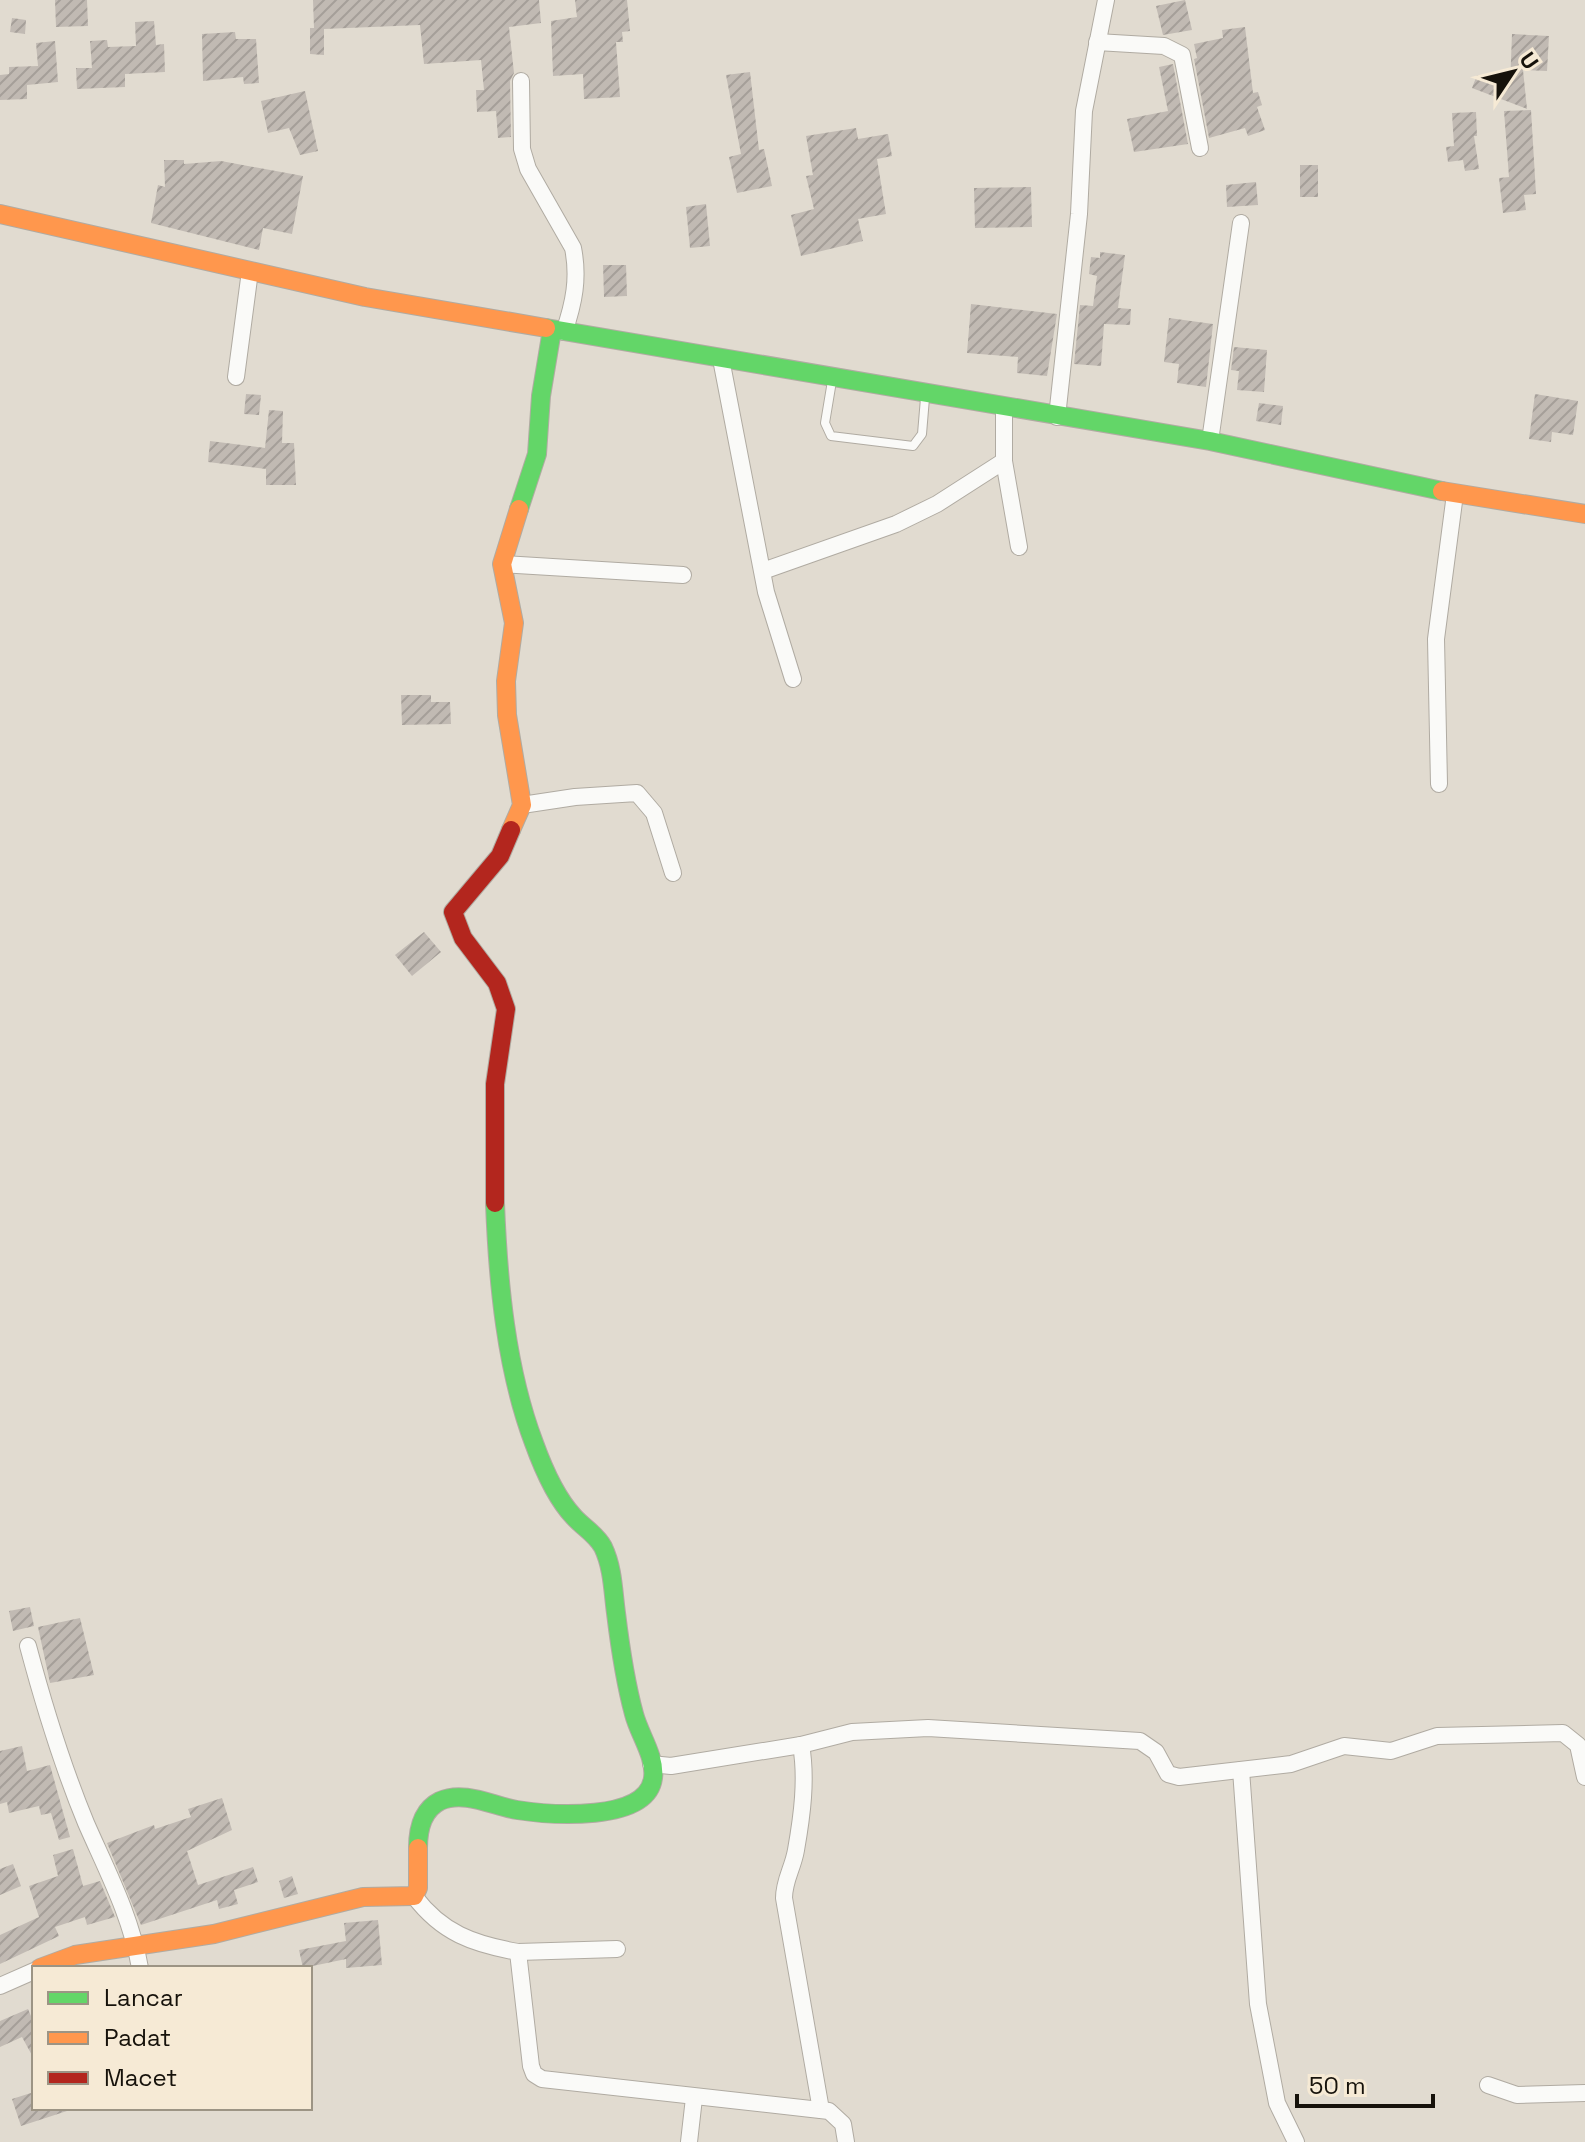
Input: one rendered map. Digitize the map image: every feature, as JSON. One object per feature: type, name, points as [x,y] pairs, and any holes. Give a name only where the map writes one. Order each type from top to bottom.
[{"type":"main road","points":[[0,214],[365,297],[1210,441],[1455,494],[1585,514]]},
{"type":"main road","points":[[45,1966],[75,1955],[214,1934],[363,1897],[414,1896],[418,1888],[421,1821],[430,1808],[443,1800],[465,1798],[546,1813],[624,1809],[647,1796],[654,1776],[639,1733],[624,1671],[609,1562],[595,1534],[580,1523],[562,1499],[532,1440],[522,1407],[496,1259],[494,1109],[506,1004],[496,981],[459,935],[453,912],[500,856],[522,805],[507,715],[506,681],[514,623],[502,564],[537,454],[541,396],[558,331]]},
{"type":"street","points":[[1057,417],[1079,214],[1084,111],[1106,0]]},
{"type":"street","points":[[1097,42],[1164,46],[1182,55],[1200,148]]},
{"type":"street","points":[[521,81],[522,149],[528,169],[573,248],[575,261],[577,281],[558,331]]},
{"type":"street","points":[[1210,441],[1241,223]]},
{"type":"street","points":[[236,377],[250,271]]},
{"type":"street","points":[[721,359],[766,592],[793,679]]},
{"type":"street","points":[[1004,407],[1004,461],[1019,547]]},
{"type":"street","points":[[763,571],[896,524],[937,504],[1004,461]]},
{"type":"street","points":[[1439,784],[1436,639],[1455,494]]},
{"type":"street","points":[[502,564],[683,575]]},
{"type":"street","points":[[522,805],[575,797],[637,793],[654,813],[673,873]]},
{"type":"street","points":[[28,1646],[47,1716],[136,1945],[140,1966]]},
{"type":"street","points":[[651,1764],[671,1766],[801,1745],[852,1732],[928,1728],[1140,1741],[1156,1752],[1168,1774],[1179,1777],[1291,1764],[1344,1746],[1400,1749],[1437,1736],[1563,1733],[1580,1740],[1585,1777]]},
{"type":"street","points":[[801,1745],[804,1762],[801,1809],[796,1851],[784,1898],[821,2110]]},
{"type":"street","points":[[1241,1770],[1258,2004],[1277,2103],[1296,2142]]},
{"type":"street","points":[[414,1896],[430,1917],[452,1934],[518,1952],[617,1949]]},
{"type":"street","points":[[518,1952],[534,2074],[548,2080],[821,2110],[837,2116],[846,2132],[846,2142]]},
{"type":"street","points":[[0,1986],[32,1972]]},
{"type":"street","points":[[1488,2085],[1517,2095],[1585,2093]]},
{"type":"street","points":[[689,2142],[694,2098]]},
{"type":"lane","points":[[832,378],[825,423],[831,436],[913,446],[922,434],[926,394]]},
{"type":"building","points":[[55,0],[87,0],[88,26],[56,27]]},
{"type":"building","points":[[313,0],[539,0],[541,23],[509,27],[514,73],[510,81],[511,137],[498,138],[496,111],[477,112],[476,90],[484,90],[481,60],[424,64],[420,25],[324,29],[324,55],[310,54],[310,28],[314,28]]},
{"type":"building","points":[[575,0],[627,0],[630,31],[622,32],[623,42],[616,42],[620,97],[584,99],[583,74],[553,76],[551,21],[577,17]]},
{"type":"building","points":[[1185,0],[1192,30],[1163,35],[1156,6]]},
{"type":"building","points":[[12,18],[26,20],[25,34],[10,32]]},
{"type":"building","points":[[154,21],[156,45],[164,44],[165,72],[125,74],[125,87],[77,89],[76,68],[92,68],[90,41],[107,40],[108,47],[136,46],[135,22]]},
{"type":"building","points":[[1245,27],[1253,93],[1258,92],[1262,105],[1257,107],[1265,130],[1248,136],[1245,128],[1209,138],[1194,44],[1223,38],[1222,30]]},
{"type":"building","points":[[235,32],[236,39],[256,39],[259,83],[244,84],[243,77],[203,81],[202,34]]},
{"type":"building","points":[[1512,34],[1549,36],[1547,71],[1523,70],[1527,109],[1472,88],[1477,75],[1510,86]]},
{"type":"building","points":[[55,41],[58,82],[27,85],[27,99],[0,100],[0,75],[9,74],[9,67],[38,66],[36,43]]},
{"type":"building","points":[[1173,64],[1188,144],[1134,152],[1127,119],[1168,111],[1159,67]]},
{"type":"building","points":[[750,72],[759,150],[764,149],[772,186],[737,193],[729,157],[741,154],[726,75]]},
{"type":"building","points":[[305,91],[318,151],[300,155],[289,128],[268,133],[261,101]]},
{"type":"building","points":[[1531,110],[1536,194],[1524,195],[1526,210],[1503,213],[1499,178],[1509,177],[1504,111]]},
{"type":"building","points":[[1476,112],[1477,136],[1474,136],[1479,169],[1465,171],[1463,160],[1448,162],[1446,147],[1454,146],[1452,113]]},
{"type":"building","points":[[856,128],[858,139],[888,134],[892,156],[877,159],[886,214],[858,219],[863,241],[801,256],[791,215],[814,209],[806,176],[813,175],[806,136]]},
{"type":"building","points":[[164,160],[184,160],[184,164],[221,161],[303,176],[292,234],[263,228],[259,250],[151,223],[158,185],[165,187]]},
{"type":"building","points":[[1300,165],[1318,165],[1318,197],[1300,197]]},
{"type":"building","points":[[1256,182],[1258,205],[1227,207],[1226,185]]},
{"type":"building","points":[[1031,187],[1032,227],[975,228],[974,188]]},
{"type":"building","points":[[706,204],[710,246],[690,248],[686,207]]},
{"type":"building","points":[[1100,252],[1125,255],[1118,308],[1131,309],[1130,325],[1104,324],[1101,366],[1074,364],[1080,305],[1093,306],[1097,276],[1089,274],[1091,257],[1100,258]]},
{"type":"building","points":[[603,265],[626,265],[627,296],[604,297]]},
{"type":"building","points":[[971,304],[1057,314],[1047,376],[1017,373],[1018,357],[967,353]]},
{"type":"building","points":[[1169,318],[1213,324],[1206,387],[1177,383],[1179,364],[1164,362]]},
{"type":"building","points":[[1234,347],[1267,350],[1264,392],[1237,390],[1239,371],[1231,370]]},
{"type":"building","points":[[246,394],[261,395],[259,415],[244,414]]},
{"type":"building","points":[[1535,394],[1578,401],[1573,435],[1552,432],[1551,442],[1529,439]]},
{"type":"building","points":[[1259,403],[1283,406],[1281,425],[1256,421]]},
{"type":"building","points":[[269,410],[283,411],[282,443],[294,443],[296,485],[266,485],[266,469],[208,462],[210,441],[265,448]]},
{"type":"building","points":[[401,695],[431,695],[431,702],[450,702],[451,724],[402,725]]},
{"type":"building","points":[[424,932],[441,952],[412,976],[395,955]]},
{"type":"building","points":[[30,1607],[34,1626],[13,1631],[9,1611]]},
{"type":"building","points":[[80,1618],[94,1675],[50,1683],[38,1627]]},
{"type":"building","points":[[22,1746],[27,1771],[50,1765],[70,1837],[59,1840],[51,1813],[41,1815],[39,1806],[9,1813],[7,1802],[0,1804],[0,1751]]},
{"type":"building","points":[[222,1798],[232,1830],[187,1851],[198,1885],[253,1867],[258,1882],[234,1890],[238,1904],[219,1909],[217,1900],[141,1925],[107,1843],[154,1825],[155,1829],[191,1817],[188,1809]]},
{"type":"building","points":[[73,1849],[83,1886],[100,1881],[115,1917],[87,1925],[85,1917],[55,1927],[59,1936],[0,1964],[0,1935],[39,1917],[29,1886],[58,1876],[53,1855]]},
{"type":"building","points":[[13,1864],[21,1886],[0,1895],[0,1869]]},
{"type":"building","points":[[292,1876],[298,1894],[284,1898],[279,1881]]},
{"type":"building","points":[[378,1920],[382,1965],[346,1968],[346,1959],[303,1966],[299,1950],[346,1941],[344,1923]]},
{"type":"building","points":[[28,2009],[32,2018],[32,2055],[22,2037],[0,2047],[0,2021]]},
{"type":"building","points":[[32,2093],[32,2110],[67,2111],[21,2126],[12,2099]]},
{"type":"traffic: fast","points":[[546,328],[1210,441],[1442,491]]},
{"type":"traffic: fast","points":[[519,509],[537,454],[541,396],[552,330]]},
{"type":"traffic: fast","points":[[418,1848],[425,1815],[434,1805],[449,1798],[469,1798],[532,1812],[595,1813],[634,1803],[647,1792],[653,1778],[652,1762],[636,1722],[628,1689],[606,1555],[597,1538],[574,1517],[555,1491],[524,1415],[505,1325],[495,1203]]},
{"type":"traffic: slow","points":[[0,214],[365,297],[546,328]]},
{"type":"traffic: slow","points":[[1442,491],[1585,514]]},
{"type":"traffic: slow","points":[[511,830],[522,805],[507,715],[506,681],[514,623],[502,564],[519,509]]},
{"type":"traffic: slow","points":[[45,1966],[75,1955],[214,1934],[363,1897],[414,1896],[418,1888],[418,1848]]},
{"type":"traffic: jam","points":[[495,1203],[495,1084],[506,1009],[497,983],[463,938],[453,912],[500,856],[511,830]]}]
